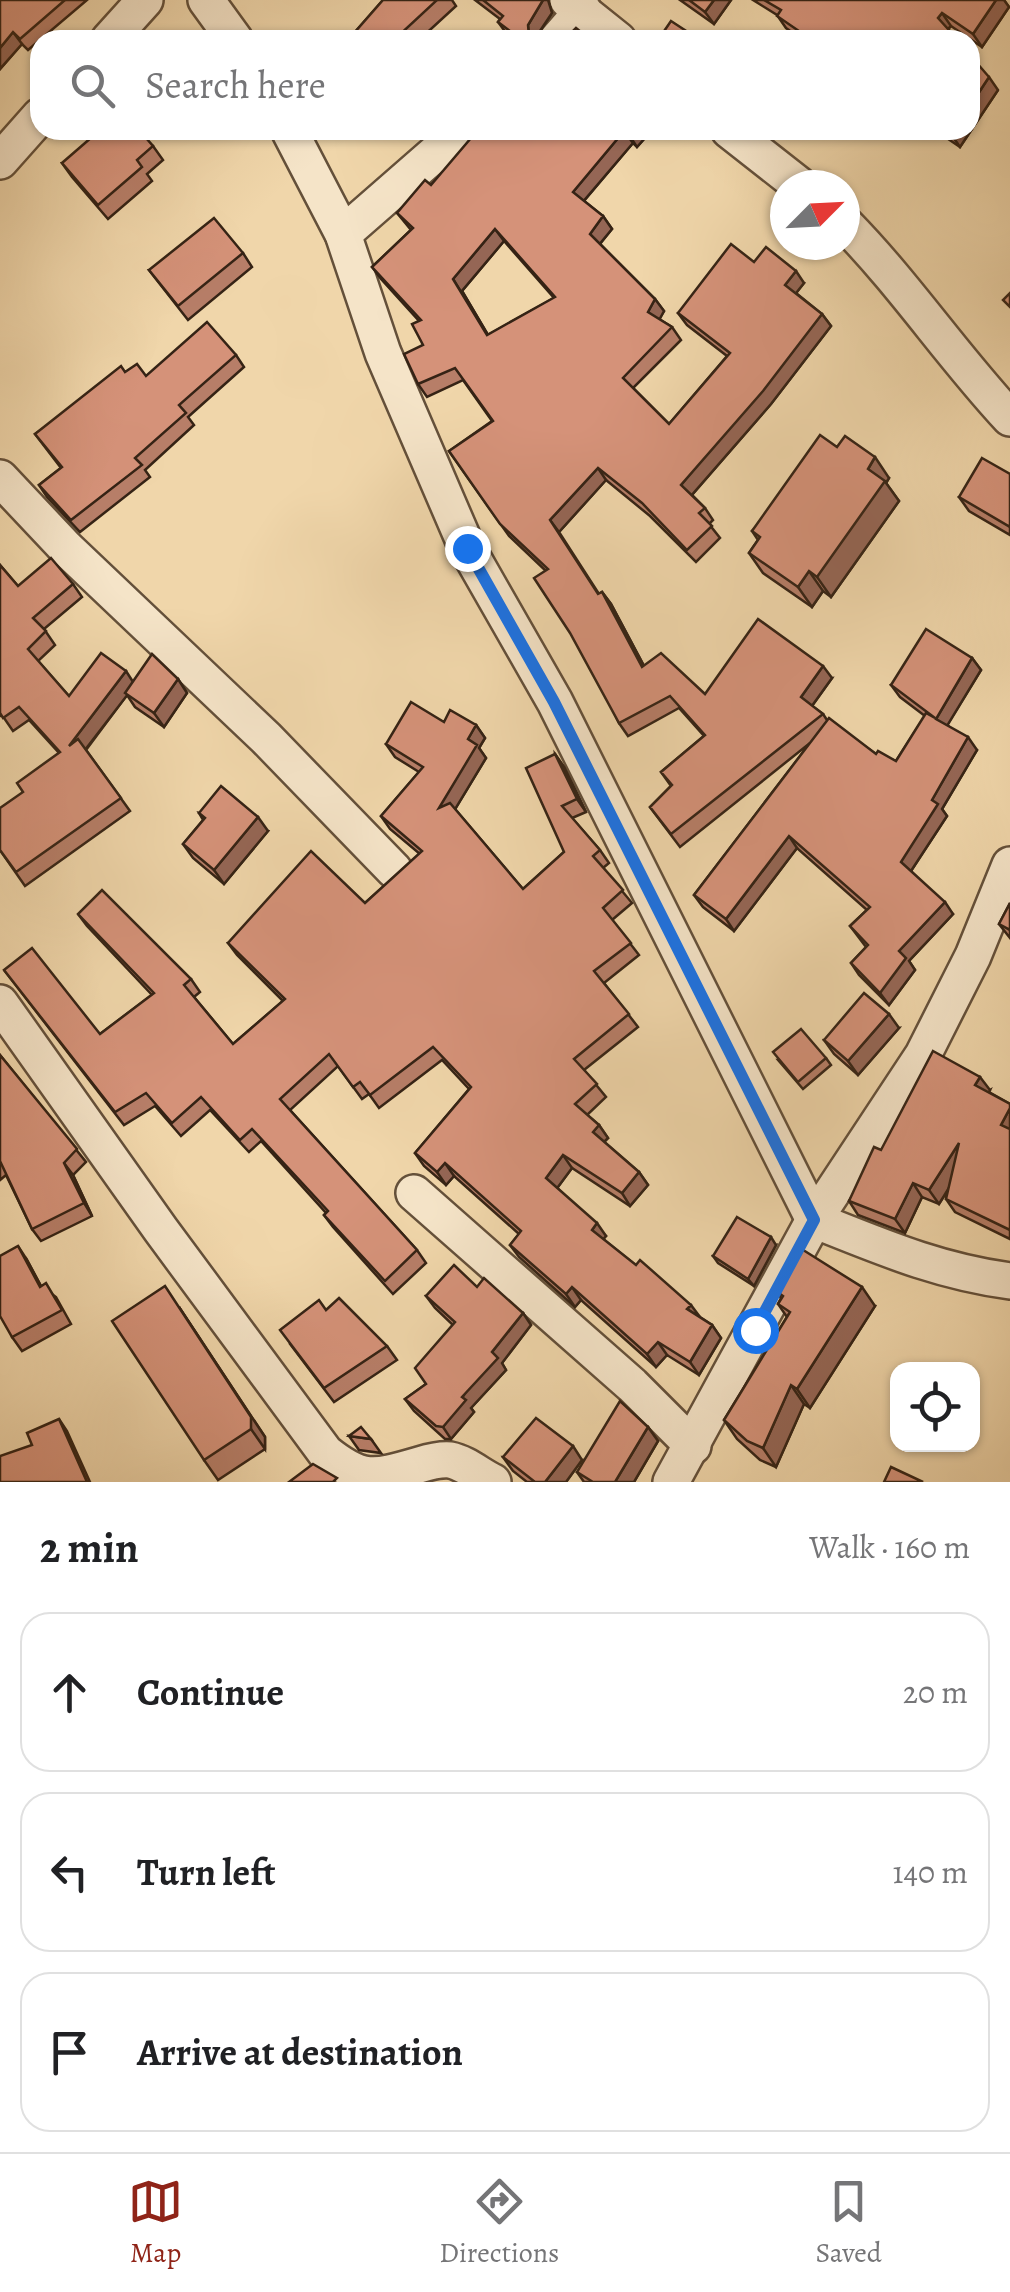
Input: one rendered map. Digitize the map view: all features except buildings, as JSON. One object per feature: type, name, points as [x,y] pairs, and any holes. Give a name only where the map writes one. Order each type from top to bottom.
[{"type":"street","points":[[118,30],[145,0]]},
{"type":"street","points":[[206,0],[228,30]]},
{"type":"street","points":[[562,30],[575,5],[606,30]]},
{"type":"street","points":[[0,161],[30,127]]},
{"type":"street","points":[[294,140],[342,234],[383,353],[467,548],[554,702],[814,1220],[924,1264],[1010,1281]]},
{"type":"street","points":[[342,234],[450,140]]},
{"type":"street","points":[[742,140],[780,170]]},
{"type":"street","points":[[860,239],[887,266],[979,385],[1010,418]]},
{"type":"street","points":[[0,478],[66,548],[266,738],[394,870]]},
{"type":"street","points":[[671,1482],[814,1220],[923,1055],[972,956],[1010,864]]},
{"type":"street","points":[[0,1003],[325,1452],[358,1476],[384,1475],[433,1460],[448,1460],[493,1482]]},
{"type":"street","points":[[414,1193],[632,1385],[693,1446]]},
{"type":"route","points":[[467,548],[554,702],[814,1220],[755,1330]]}]
